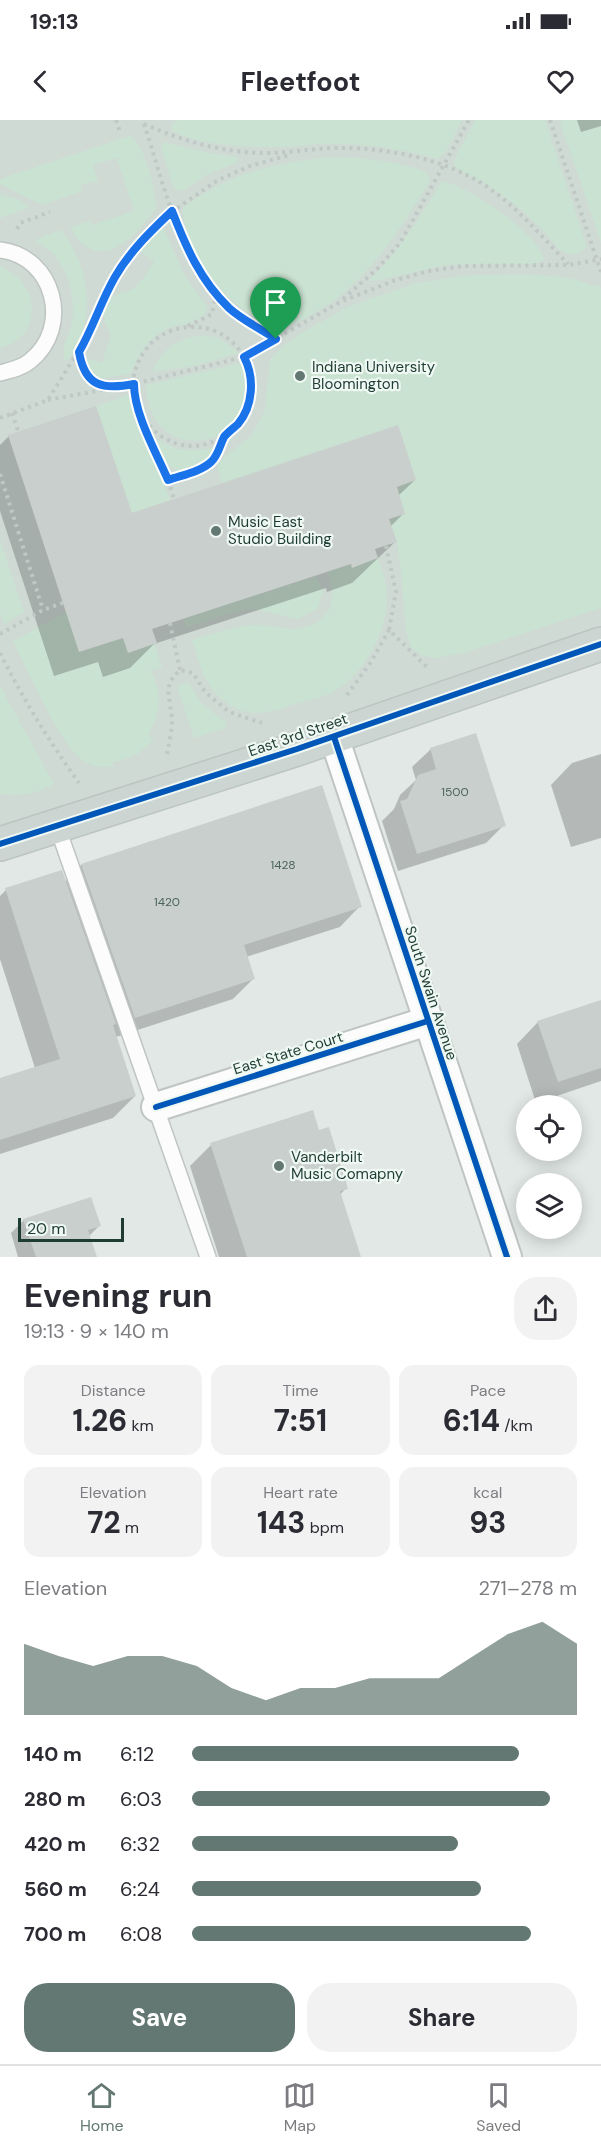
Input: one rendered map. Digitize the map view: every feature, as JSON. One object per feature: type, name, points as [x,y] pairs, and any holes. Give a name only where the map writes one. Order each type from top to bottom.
[{"type":"main road","name":"East 3rd Street","points":[[0,844],[334,736],[601,644]]},
{"type":"street","name":"South Swain Avenue","points":[[334,736],[507,1257]]},
{"type":"street","name":"East State Court","points":[[156,1107],[428,1022]]},
{"type":"lane","points":[[0,250],[21,256],[34,265],[44,276],[51,290],[54,308],[52,328],[44,346],[30,361],[15,369],[0,373]]},
{"type":"lane","points":[[57,826],[208,1257]]},
{"type":"path","points":[[116,120],[120,132]]},
{"type":"path","points":[[340,302],[377,269],[400,243],[470,120]]},
{"type":"path","points":[[550,120],[599,260],[601,272]]},
{"type":"path","points":[[276,339],[230,309],[211,288],[189,254],[172,211],[144,124],[174,137],[246,152],[295,153],[345,148],[399,153],[445,165],[488,187],[517,210],[569,265]]},
{"type":"path","points":[[48,400],[79,352],[119,271],[142,240],[172,211],[218,180],[250,166],[295,153]]},
{"type":"path","points":[[0,418],[48,400],[134,384],[244,357],[340,302],[396,280],[429,271],[463,266],[569,265],[599,260]]},
{"type":"path","points":[[187,327],[212,314],[215,299],[211,288]]},
{"type":"path","points":[[140,414],[152,429],[168,440],[187,445],[207,443],[225,435],[239,422],[249,405],[252,386],[249,366],[240,350],[225,336],[207,328],[187,327],[168,331],[152,342],[140,358],[133,376],[134,396],[140,414],[168,480],[174,499]]},
{"type":"path","points":[[79,352],[83,370],[98,384],[111,388]]},
{"type":"path","points":[[12,413],[18,431]]},
{"type":"path","points":[[168,480],[191,473],[213,461],[225,435]]},
{"type":"path","points":[[0,474],[43,610]]},
{"type":"path","points":[[346,695],[371,662],[389,630],[396,592],[386,546]]},
{"type":"path","points":[[0,634],[43,610],[63,603]]},
{"type":"path","points":[[170,623],[180,670]]},
{"type":"path","points":[[389,630],[429,669]]},
{"type":"path","points":[[0,653],[18,690],[80,783]]},
{"type":"path","points":[[180,670],[193,674],[205,692],[229,712],[263,723]]},
{"type":"path","points":[[167,754],[172,721],[167,687],[171,678],[180,670]]},
{"type":"shaded area","name":"Indiana University Bloomington","points":[[0,120],[601,120],[601,632],[0,839]]},
{"type":"green space","points":[[178,120],[462,120],[446,152],[438,159],[396,150],[354,145],[261,147],[216,144],[173,132],[172,124]]},
{"type":"green space","points":[[475,120],[545,120],[587,247],[574,254],[559,250],[544,231],[516,205],[457,168],[454,164],[455,158]]},
{"type":"green space","points":[[559,120],[601,120],[601,242]]},
{"type":"green space","points":[[130,136],[145,158],[152,180],[156,208],[133,236],[113,249],[92,250],[79,241],[70,227],[90,221],[91,225],[134,211],[117,158],[93,165],[98,181],[81,185],[82,191],[42,205],[0,184],[0,180],[9,176]]},
{"type":"green space","points":[[164,142],[237,157],[238,162],[206,175],[184,190],[177,190],[173,186],[161,148]]},
{"type":"green space","points":[[332,157],[392,162],[426,172],[430,181],[394,237],[349,288],[332,302],[294,324],[280,326],[264,322],[233,302],[204,267],[192,245],[182,209],[215,187],[253,171],[292,162]]},
{"type":"green space","points":[[442,181],[484,201],[516,224],[539,248],[544,259],[535,264],[445,265],[368,281],[399,246]]},
{"type":"green space","points":[[0,194],[22,201],[29,208],[0,218]]},
{"type":"green space","points":[[61,230],[79,261],[87,296],[83,331],[66,362],[64,348],[71,326],[73,309],[69,282],[57,258],[35,240]]},
{"type":"green space","points":[[156,230],[165,231],[183,272],[206,304],[207,311],[193,322],[158,334],[140,355],[131,374],[98,379],[86,367],[85,362],[89,359],[102,363],[111,335],[104,319],[106,303],[118,294],[132,289],[142,279],[154,262],[139,250]]},
{"type":"green space","points":[[0,267],[14,274],[24,285],[30,297],[32,309],[30,322],[24,333],[14,342],[0,348]]},
{"type":"green space","points":[[470,275],[550,276],[580,281],[593,286],[599,285],[601,289],[601,608],[463,653],[437,658],[423,656],[411,648],[406,631],[397,542],[389,519],[405,514],[397,487],[416,480],[399,426],[222,483],[217,464],[252,435],[265,410],[270,360],[298,335],[349,306],[417,283]]},
{"type":"green space","points":[[204,335],[219,338],[240,353],[194,366],[152,372],[160,357],[172,346]]},
{"type":"green space","points":[[245,362],[250,387],[247,406],[239,420],[227,431],[213,438],[197,441],[181,439],[167,432],[156,420],[149,403],[146,385]]},
{"type":"green space","points":[[131,394],[170,500],[132,513],[96,406]]},
{"type":"green space","points":[[161,441],[180,449],[213,448],[215,451],[208,462],[196,469],[177,470],[168,465],[160,452],[157,442]]},
{"type":"green space","points":[[0,539],[24,612],[4,624],[0,613]]},
{"type":"green space","points":[[348,557],[352,567],[378,558],[387,593],[386,611],[378,638],[364,663],[346,684],[335,691],[313,699],[273,711],[256,713],[239,710],[216,694],[200,665],[192,640],[244,626],[262,625],[293,629],[314,624],[326,614],[332,602],[332,588],[325,565]]},
{"type":"green space","points":[[316,576],[323,591],[318,608],[298,619],[254,609],[227,614],[186,628],[184,619]]},
{"type":"green space","points":[[66,612],[79,652],[123,638],[128,653],[154,644],[162,667],[150,671],[159,695],[156,719],[148,734],[154,739],[136,755],[113,762],[113,766],[93,766],[74,752],[44,705],[13,641]]},
{"type":"green space","points":[[190,684],[202,704],[226,722],[226,728],[194,738],[177,686]]},
{"type":"green space","points":[[0,686],[53,782],[46,788],[20,795],[0,793]]},
{"type":"building","name":"Music East Studio Building","points":[[96,406],[132,513],[398,425],[416,480],[397,487],[405,514],[389,519],[397,542],[375,549],[378,558],[352,568],[351,564],[152,629],[157,643],[128,653],[123,638],[79,652],[8,435]]},
{"type":"building","points":[[476,733],[506,826],[417,854],[400,801],[407,799],[418,775],[436,769],[430,748]]},
{"type":"building","points":[[322,785],[362,907],[244,945],[255,979],[135,1018],[81,864]]},
{"type":"building","points":[[62,870],[116,1024],[113,1025],[136,1096],[0,1140],[0,1078],[60,1059],[5,888]]},
{"type":"building","points":[[601,1000],[601,1068],[558,1082],[537,1021]]},
{"type":"building","name":"Vanderbilt Music Comapny","points":[[313,1110],[319,1130],[329,1127],[348,1189],[340,1191],[361,1257],[247,1257],[210,1143]]},
{"type":"building","points":[[91,1197],[101,1226],[88,1230],[97,1257],[36,1257],[23,1219]]},
{"type":"cycle path","points":[[0,844],[297,749],[601,644]]},
{"type":"cycle path","points":[[334,737],[507,1257]]},
{"type":"cycle path","points":[[156,1107],[428,1021]]},
{"type":"place","name":"Indiana University Bloomington","points":[[300,376]]},
{"type":"place","name":"Music East Studio Building","points":[[216,531]]},
{"type":"place","name":"Vanderbilt Music Comapny","points":[[279,1166]]},
{"type":"route","points":[[172,211],[189,254],[211,288],[230,309],[276,339],[244,357],[249,366],[252,386],[249,405],[239,422],[225,435],[213,461],[203,468],[168,480],[140,414],[134,396],[134,384],[111,388],[98,384],[83,370],[79,352],[114,279],[129,256],[172,211]]}]
